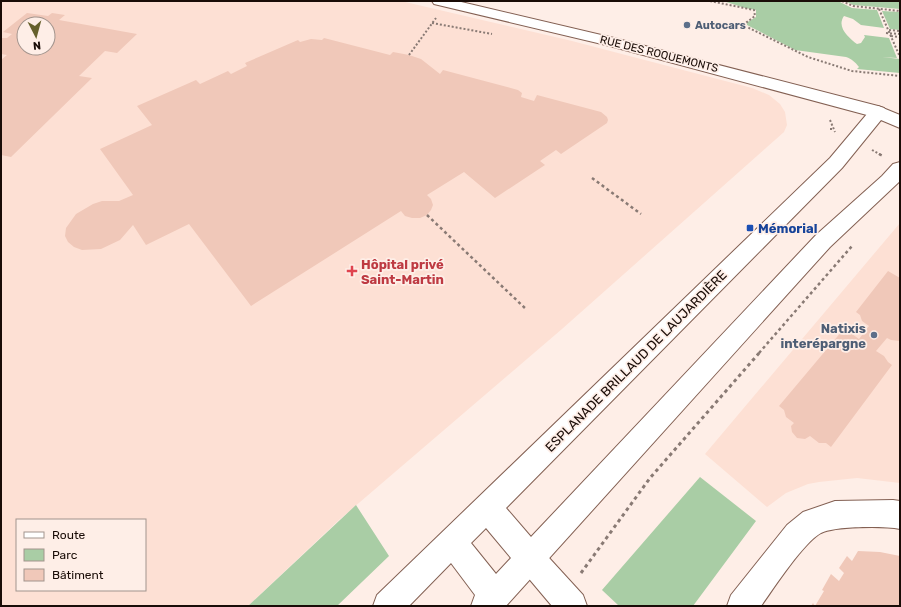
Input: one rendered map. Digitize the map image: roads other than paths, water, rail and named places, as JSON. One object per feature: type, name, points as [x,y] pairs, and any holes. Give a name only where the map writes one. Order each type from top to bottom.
[{"type":"street","name":"RUE DES ROQUEMONTS","points":[[439,7],[624,45],[889,114],[900,122]]},
{"type":"street","name":"ESPLANADE BRILLAUD DE LAUJARDIÈRE","points":[[388,606],[836,163],[889,114]]},
{"type":"street","points":[[453,542],[494,603],[530,558],[823,241],[889,181],[894,164]]},
{"type":"street","points":[[488,508],[572,606]]},
{"type":"street","points":[[742,606],[798,535],[813,522],[835,515],[900,515]]},
{"type":"place","name":"Autocars","points":[[687,25]]},
{"type":"place","name":"Mémorial","points":[[750,228]]},
{"type":"place","name":"Hôpital privé Saint-Martin","points":[[352,271]]},
{"type":"place","name":"Natixis interépargne","points":[[874,335]]}]
